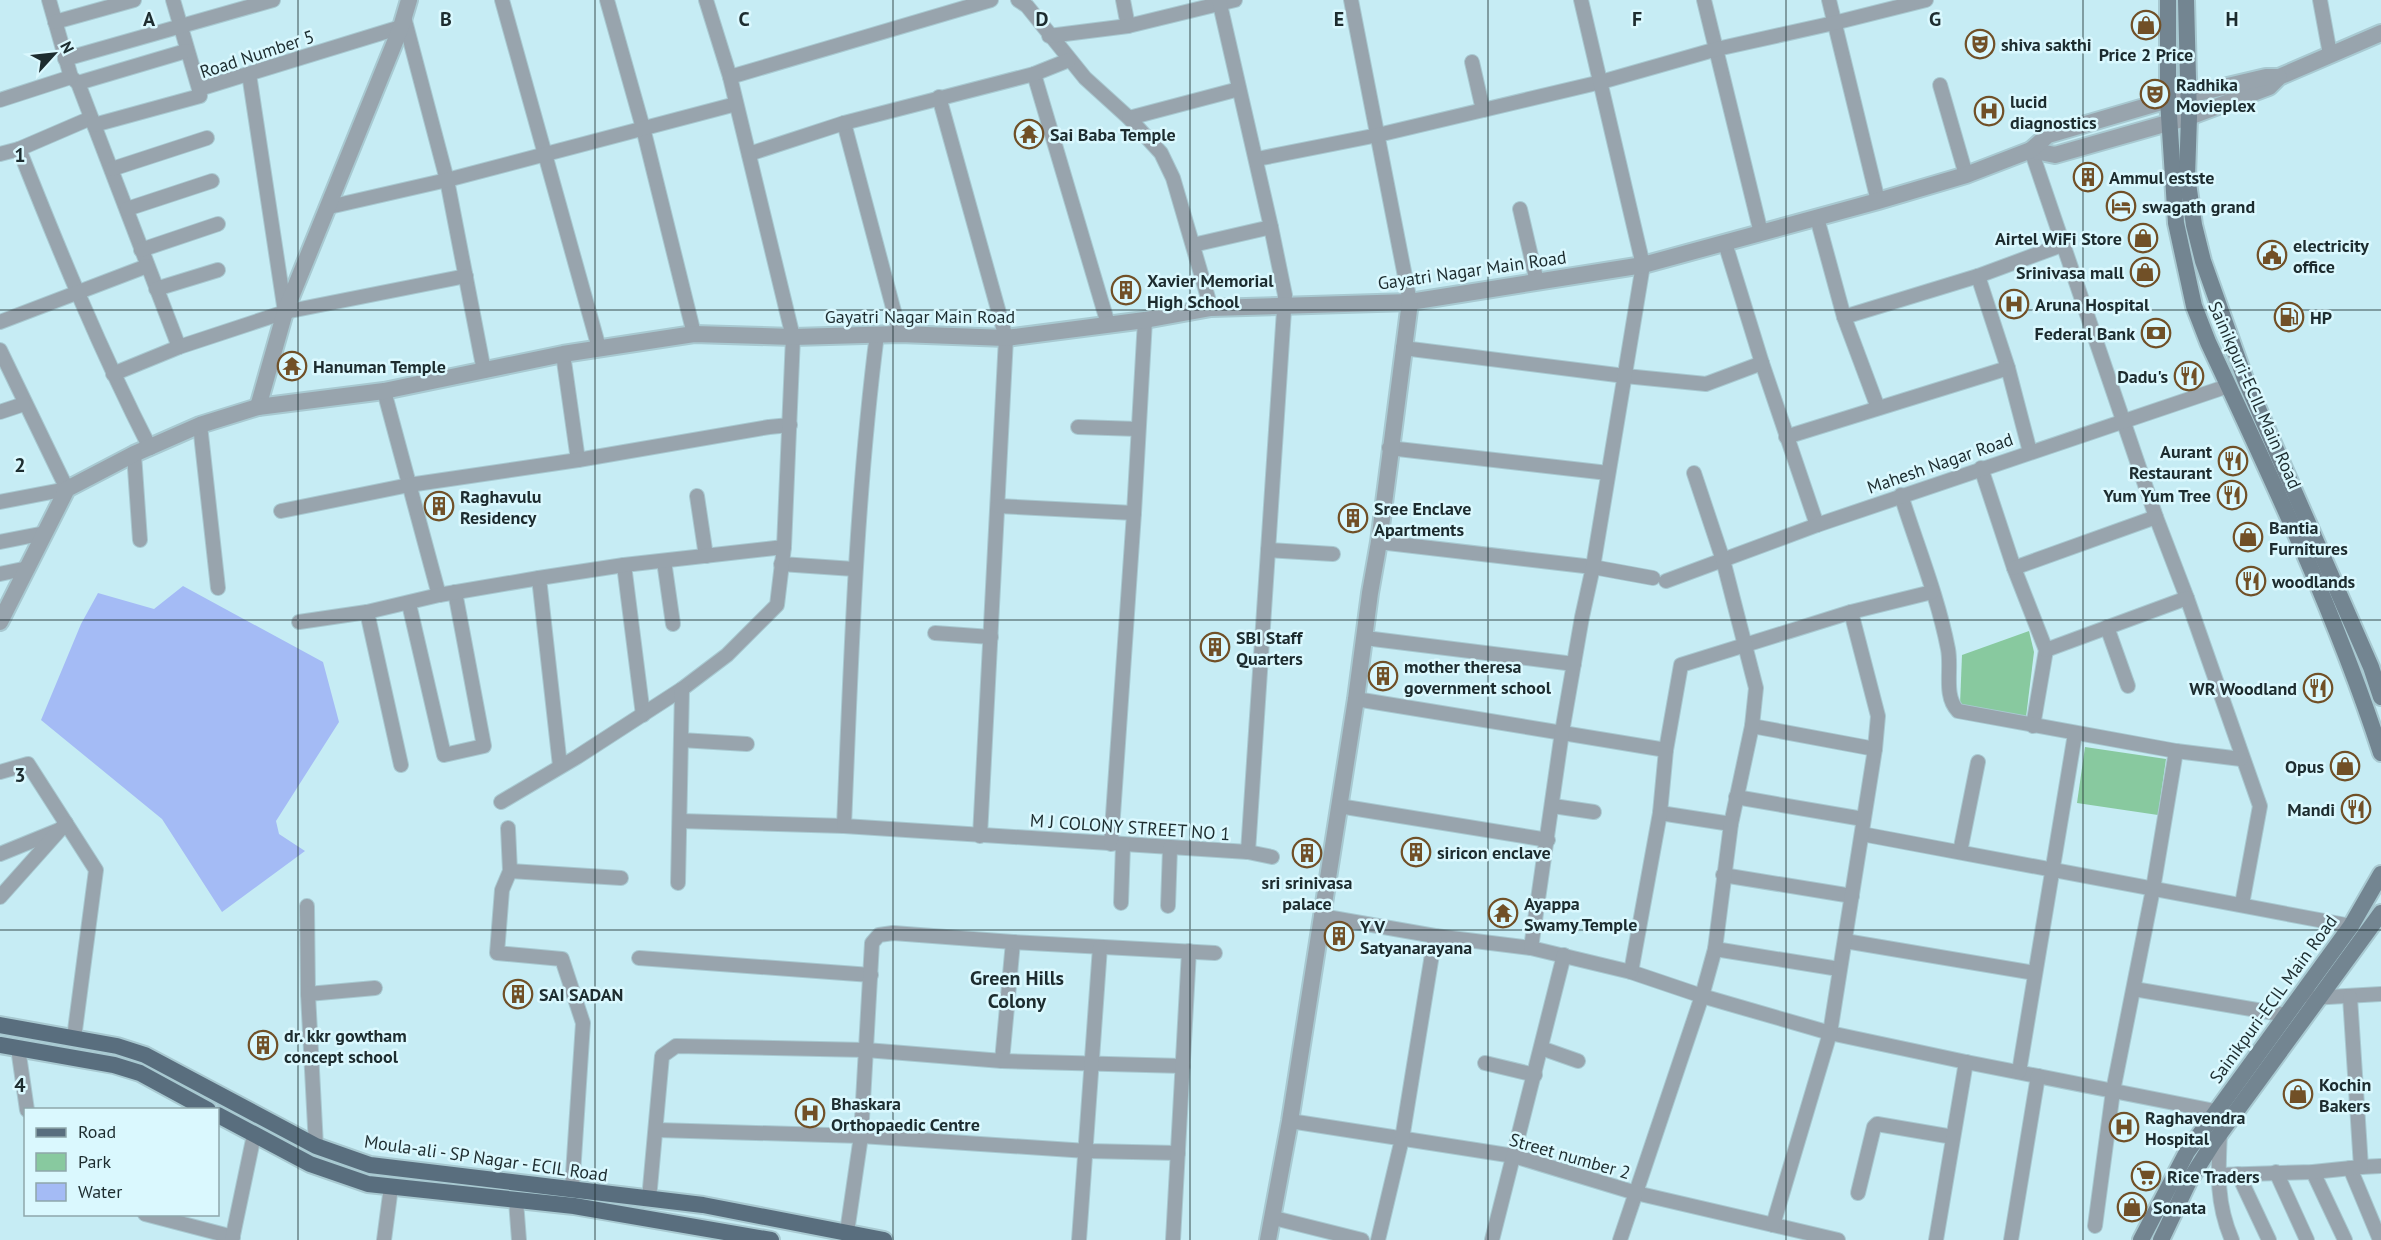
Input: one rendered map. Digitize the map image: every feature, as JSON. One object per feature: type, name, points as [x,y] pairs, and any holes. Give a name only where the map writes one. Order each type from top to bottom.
[{"type":"main road","name":"Sainikpuri-ECIL Main Road","points":[[2168,0],[2168,100],[2176,223],[2194,306],[2208,342],[2325,599],[2358,682],[2381,753]]},
{"type":"main road","name":"Sainikpuri-ECIL Main Road","points":[[2186,0],[2189,96],[2187,176],[2194,225],[2214,294],[2245,379],[2372,667],[2381,697]]},
{"type":"main road","name":"Sainikpuri-ECIL Main Road","points":[[2141,1240],[2187,1152],[2351,926],[2381,874]]},
{"type":"main road","name":"Sainikpuri-ECIL Main Road","points":[[2161,1240],[2189,1181],[2220,1133],[2381,913]]},
{"type":"main road","name":"Moula-ali - SP Nagar - ECIL Road","points":[[0,1025],[117,1046],[145,1055],[316,1146],[370,1165],[703,1205],[884,1240]]},
{"type":"main road","points":[[0,1045],[114,1065],[140,1073],[204,1108]]},
{"type":"main road","name":"Moula-ali - SP Nagar - ECIL Road","points":[[219,1116],[310,1164],[348,1179],[391,1187],[574,1206],[771,1240]]},
{"type":"street","points":[[49,0],[65,59],[112,169],[179,347]]},
{"type":"street","points":[[55,22],[134,0]]},
{"type":"street","points":[[173,0],[186,51],[199,88]]},
{"type":"street","points":[[65,59],[273,0]]},
{"type":"street","points":[[258,407],[285,312],[409,0]]},
{"type":"street","points":[[502,0],[599,348]]},
{"type":"street","points":[[607,0],[694,334]]},
{"type":"street","points":[[501,802],[682,689],[727,655],[777,605],[784,547],[793,337],[730,76],[706,0]]},
{"type":"street","points":[[730,76],[991,0]]},
{"type":"street","points":[[1018,0],[1027,6],[1085,78],[1129,118],[1161,153],[1168,165],[1211,308]]},
{"type":"street","points":[[1123,0],[1128,26]]},
{"type":"street","points":[[1049,36],[1128,26],[1235,0]]},
{"type":"street","points":[[1268,1240],[1274,1218],[1290,1120],[1356,699],[1410,302],[1351,0]]},
{"type":"street","points":[[1531,948],[1562,732],[1593,567],[1643,265],[1581,0]]},
{"type":"street","points":[[1704,0],[1761,233]]},
{"type":"street","points":[[1829,0],[1878,201]]},
{"type":"street","points":[[1257,159],[1378,135],[1601,82],[1717,49],[1926,0]]},
{"type":"street","points":[[2320,0],[2330,54]]},
{"type":"street","name":"M J COLONY STREET NO 1","points":[[680,822],[844,826],[1248,852],[1284,284],[1220,2]]},
{"type":"street","points":[[402,22],[447,180],[484,372]]},
{"type":"street","name":"Road Number 5","points":[[92,121],[200,96],[199,88],[249,74],[402,22]]},
{"type":"street","points":[[2279,77],[2381,33]]},
{"type":"street","points":[[0,100],[186,51]]},
{"type":"street","points":[[749,154],[844,123],[1034,74],[1069,60]]},
{"type":"street","points":[[1472,62],[1483,110]]},
{"type":"street","points":[[249,74],[285,312]]},
{"type":"street","points":[[1034,74],[1108,324]]},
{"type":"street","name":"Gayatri Nagar Main Road","points":[[67,489],[200,425],[258,407],[384,391],[563,354],[694,334],[793,337],[900,334],[1006,338],[1144,320],[1211,308],[1410,302],[1643,265],[1966,175],[2031,150],[2048,135],[2168,100],[2266,77],[2279,77]]},
{"type":"street","name":"Gayatri Nagar Main Road","points":[[2031,150],[2055,155],[2170,123],[2269,87],[2279,77]]},
{"type":"street","points":[[1940,85],[1966,175]]},
{"type":"street","points":[[1129,118],[1239,89]]},
{"type":"street","points":[[939,98],[1006,338],[980,836]]},
{"type":"street","points":[[328,207],[447,180],[736,104]]},
{"type":"street","points":[[0,154],[92,121]]},
{"type":"street","points":[[844,123],[900,334]]},
{"type":"street","points":[[112,169],[207,138]]},
{"type":"street","points":[[19,149],[142,451],[140,540]]},
{"type":"street","points":[[2031,150],[2156,517],[2187,598],[2241,759],[2260,806],[2242,904]]},
{"type":"street","points":[[127,209],[212,181]]},
{"type":"street","points":[[1520,209],[1538,282]]},
{"type":"street","points":[[1817,218],[1844,317],[1878,408]]},
{"type":"street","points":[[141,250],[218,224]]},
{"type":"street","points":[[1192,245],[1272,227]]},
{"type":"street","points":[[1725,243],[1816,525]]},
{"type":"street","points":[[1844,317],[1978,276],[2062,245]]},
{"type":"street","points":[[0,322],[147,266]]},
{"type":"street","points":[[156,289],[218,270]]},
{"type":"street","points":[[112,374],[179,347],[285,312],[466,276]]},
{"type":"street","points":[[1978,276],[2008,368],[2030,452]]},
{"type":"street","points":[[1120,903],[1117,844],[1144,320]]},
{"type":"street","points":[[844,826],[854,568],[868,401],[877,334]]},
{"type":"street","points":[[1403,348],[1706,384],[1762,363]]},
{"type":"street","points":[[0,350],[24,404],[67,489]]},
{"type":"street","points":[[563,354],[578,460]]},
{"type":"street","points":[[1786,437],[2008,368]]},
{"type":"street","name":"Mahesh Nagar Road","points":[[1379,542],[1593,567],[1660,580],[1723,560],[1901,495],[2228,386]]},
{"type":"street","points":[[384,391],[439,595]]},
{"type":"street","points":[[0,412],[24,404]]},
{"type":"street","points":[[200,425],[218,588]]},
{"type":"street","points":[[281,511],[408,485],[790,425]]},
{"type":"street","points":[[1078,427],[1138,429]]},
{"type":"street","points":[[1389,448],[1608,473]]},
{"type":"street","points":[[1981,468],[2014,568],[2046,650],[2032,726]]},
{"type":"street","points":[[1620,1240],[1702,996],[1715,949],[1731,824],[1752,726],[1756,688],[1723,560],[1694,472]]},
{"type":"street","points":[[0,502],[67,489]]},
{"type":"street","points":[[0,622],[67,489]]},
{"type":"street","points":[[1901,495],[1948,651],[1952,705],[1958,711],[2075,734],[2241,759]]},
{"type":"street","points":[[697,496],[706,556]]},
{"type":"street","points":[[998,506],[1134,513]]},
{"type":"street","points":[[2014,568],[2156,517]]},
{"type":"street","points":[[0,542],[45,533]]},
{"type":"street","points":[[298,622],[367,612],[409,604],[439,595],[539,578],[784,547]]},
{"type":"street","points":[[1268,550],[1333,554]]},
{"type":"street","points":[[664,561],[673,624]]},
{"type":"street","points":[[781,564],[854,568]]},
{"type":"street","points":[[624,566],[643,715]]},
{"type":"street","points":[[0,574],[28,568]]},
{"type":"street","points":[[539,578],[560,766]]},
{"type":"street","points":[[409,604],[444,755],[484,746],[455,592]]},
{"type":"street","points":[[1631,972],[1660,813],[1666,750],[1679,670],[1686,662],[1746,646],[1851,612],[1932,592]]},
{"type":"street","points":[[2046,650],[2187,598]]},
{"type":"street","points":[[367,612],[401,765]]},
{"type":"street","points":[[1773,1225],[1830,1032],[1875,750],[1878,716],[1851,612]]},
{"type":"street","points":[[2107,627],[2128,686]]},
{"type":"street","points":[[935,633],[991,637]]},
{"type":"street","points":[[1365,638],[1574,664]]},
{"type":"street","points":[[678,884],[682,689]]},
{"type":"street","points":[[1356,699],[1666,750]]},
{"type":"street","points":[[1752,726],[1875,750]]},
{"type":"street","points":[[2019,1072],[2075,734]]},
{"type":"street","points":[[681,740],[747,744]]},
{"type":"street","points":[[2095,1226],[2114,1091],[2153,889],[2176,751]]},
{"type":"street","points":[[1960,852],[1978,762]]},
{"type":"street","points":[[0,772],[28,764],[63,826],[96,870],[74,1038]]},
{"type":"street","points":[[1736,797],[1863,819]]},
{"type":"street","points":[[1339,806],[1548,840]]},
{"type":"street","points":[[1553,806],[1594,812]]},
{"type":"street","points":[[1660,813],[1731,824]]},
{"type":"street","points":[[0,854],[63,826]]},
{"type":"street","points":[[0,897],[63,826]]},
{"type":"street","points":[[508,828],[510,871],[502,890],[497,953],[562,959],[583,1023],[572,1189]]},
{"type":"street","points":[[1862,834],[2351,926]]},
{"type":"street","points":[[1168,906],[1170,848]]},
{"type":"street","points":[[1248,852],[1272,857]]},
{"type":"street","points":[[510,871],[621,878]]},
{"type":"street","points":[[1723,875],[1852,896]]},
{"type":"street","points":[[307,906],[308,994],[316,1146]]},
{"type":"street","points":[[1321,916],[1564,955],[1631,972],[1702,996],[1830,1032],[1966,1062],[2215,1111]]},
{"type":"street","points":[[847,1232],[861,1136],[872,943],[884,933],[1215,953]]},
{"type":"street","points":[[1378,1240],[1402,1139],[1435,936]]},
{"type":"street","points":[[1845,941],[2035,973]]},
{"type":"street","points":[[1002,1061],[1013,942]]},
{"type":"street","points":[[1079,1240],[1100,947]]},
{"type":"street","points":[[1715,949],[1839,969]]},
{"type":"street","points":[[1173,1240],[1189,951]]},
{"type":"street","points":[[1492,1240],[1564,955]]},
{"type":"street","points":[[639,958],[871,975]]},
{"type":"street","points":[[308,994],[375,988]]},
{"type":"street","points":[[2133,989],[2286,1015]]},
{"type":"street","points":[[2298,998],[2317,999],[2381,994]]},
{"type":"street","points":[[2350,997],[2355,1167],[2380,1240]]},
{"type":"street","points":[[649,1199],[662,1056],[667,1050],[676,1046],[866,1050],[1002,1061],[1183,1066]]},
{"type":"street","points":[[18,1048],[27,1108]]},
{"type":"street","points":[[1541,1048],[1578,1061]]},
{"type":"street","points":[[1936,1240],[1966,1062]]},
{"type":"street","points":[[1485,1063],[1534,1075]]},
{"type":"street","points":[[2011,1240],[2038,1076]]},
{"type":"street","name":"Street number 2","points":[[1290,1120],[1514,1156],[1636,1193],[1773,1225],[1798,1236],[1838,1240]]},
{"type":"street","points":[[1858,1193],[1874,1127],[1877,1124],[1953,1137]]},
{"type":"street","points":[[657,1130],[861,1136],[1087,1151],[1178,1153]]},
{"type":"street","points":[[2220,1133],[2218,1192],[2225,1226],[2232,1240]]},
{"type":"street","points":[[150,1216],[233,1238],[254,1136]]},
{"type":"street","points":[[2218,1175],[2313,1172],[2381,1166]]},
{"type":"street","points":[[2276,1172],[2307,1240]]},
{"type":"street","points":[[2313,1172],[2345,1240]]},
{"type":"street","points":[[2238,1174],[2269,1240]]},
{"type":"street","points":[[384,1240],[391,1187]]},
{"type":"street","points":[[516,1201],[519,1240]]},
{"type":"street","points":[[1274,1218],[1362,1240]]},
{"type":"green space","points":[[2029,631],[2034,652],[2026,717],[1960,705],[1962,655]]},
{"type":"green space","points":[[2085,747],[2166,759],[2158,815],[2077,803]]},
{"type":"water","points":[[183,586],[323,662],[339,722],[276,821],[279,834],[305,851],[222,912],[162,819],[41,720],[81,624],[98,593],[154,609]]},
{"type":"place","name":"Price 2 Price","points":[[2146,25]]},
{"type":"place","name":"shiva sakthi","points":[[1980,44]]},
{"type":"place","name":"Radhika Movieplex","points":[[2155,94]]},
{"type":"place","name":"lucid diagnostics","points":[[1989,111]]},
{"type":"place","name":"Sai Baba Temple","points":[[1029,134]]},
{"type":"place","name":"Ammul estste","points":[[2088,177]]},
{"type":"place","name":"swagath grand","points":[[2121,206]]},
{"type":"place","name":"Airtel WiFi Store","points":[[2143,238]]},
{"type":"place","name":"electricity office","points":[[2272,255]]},
{"type":"place","name":"Srinivasa mall","points":[[2145,272]]},
{"type":"place","name":"Xavier Memorial High School","points":[[1126,290]]},
{"type":"place","name":"Aruna Hospital","points":[[2014,304]]},
{"type":"place","name":"HP","points":[[2289,317]]},
{"type":"place","name":"Federal Bank","points":[[2156,333]]},
{"type":"place","name":"Hanuman Temple","points":[[292,366]]},
{"type":"place","name":"Dadu's","points":[[2189,376]]},
{"type":"place","name":"Aurant Restaurant","points":[[2233,461]]},
{"type":"place","name":"Yum Yum Tree","points":[[2232,495]]},
{"type":"place","name":"Raghavulu Residency","points":[[439,506]]},
{"type":"place","name":"Sree Enclave Apartments","points":[[1353,518]]},
{"type":"place","name":"Bantia Furnitures","points":[[2248,537]]},
{"type":"place","name":"woodlands","points":[[2251,581]]},
{"type":"place","name":"SBI Staff Quarters","points":[[1215,647]]},
{"type":"place","name":"mother theresa government school","points":[[1383,676]]},
{"type":"place","name":"WR Woodland","points":[[2318,688]]},
{"type":"place","name":"Opus","points":[[2345,766]]},
{"type":"place","name":"Mandi","points":[[2356,809]]},
{"type":"place","name":"siricon enclave","points":[[1416,852]]},
{"type":"place","name":"sri srinivasa palace","points":[[1307,853]]},
{"type":"place","name":"Ayappa Swamy Temple","points":[[1503,913]]},
{"type":"place","name":"Y V Satyanarayana","points":[[1339,936]]},
{"type":"place","name":"SAI SADAN","points":[[518,994]]},
{"type":"place","name":"dr. kkr gowtham concept school","points":[[263,1045]]},
{"type":"place","name":"Kochin Bakers","points":[[2298,1094]]},
{"type":"place","name":"Bhaskara Orthopaedic Centre","points":[[810,1113]]},
{"type":"place","name":"Raghavendra Hospital","points":[[2124,1127]]},
{"type":"place","name":"Rice Traders","points":[[2146,1176]]},
{"type":"place","name":"Sonata","points":[[2132,1207]]},
{"type":"district","name":"Green Hills Colony","points":[[1017,990]]}]
